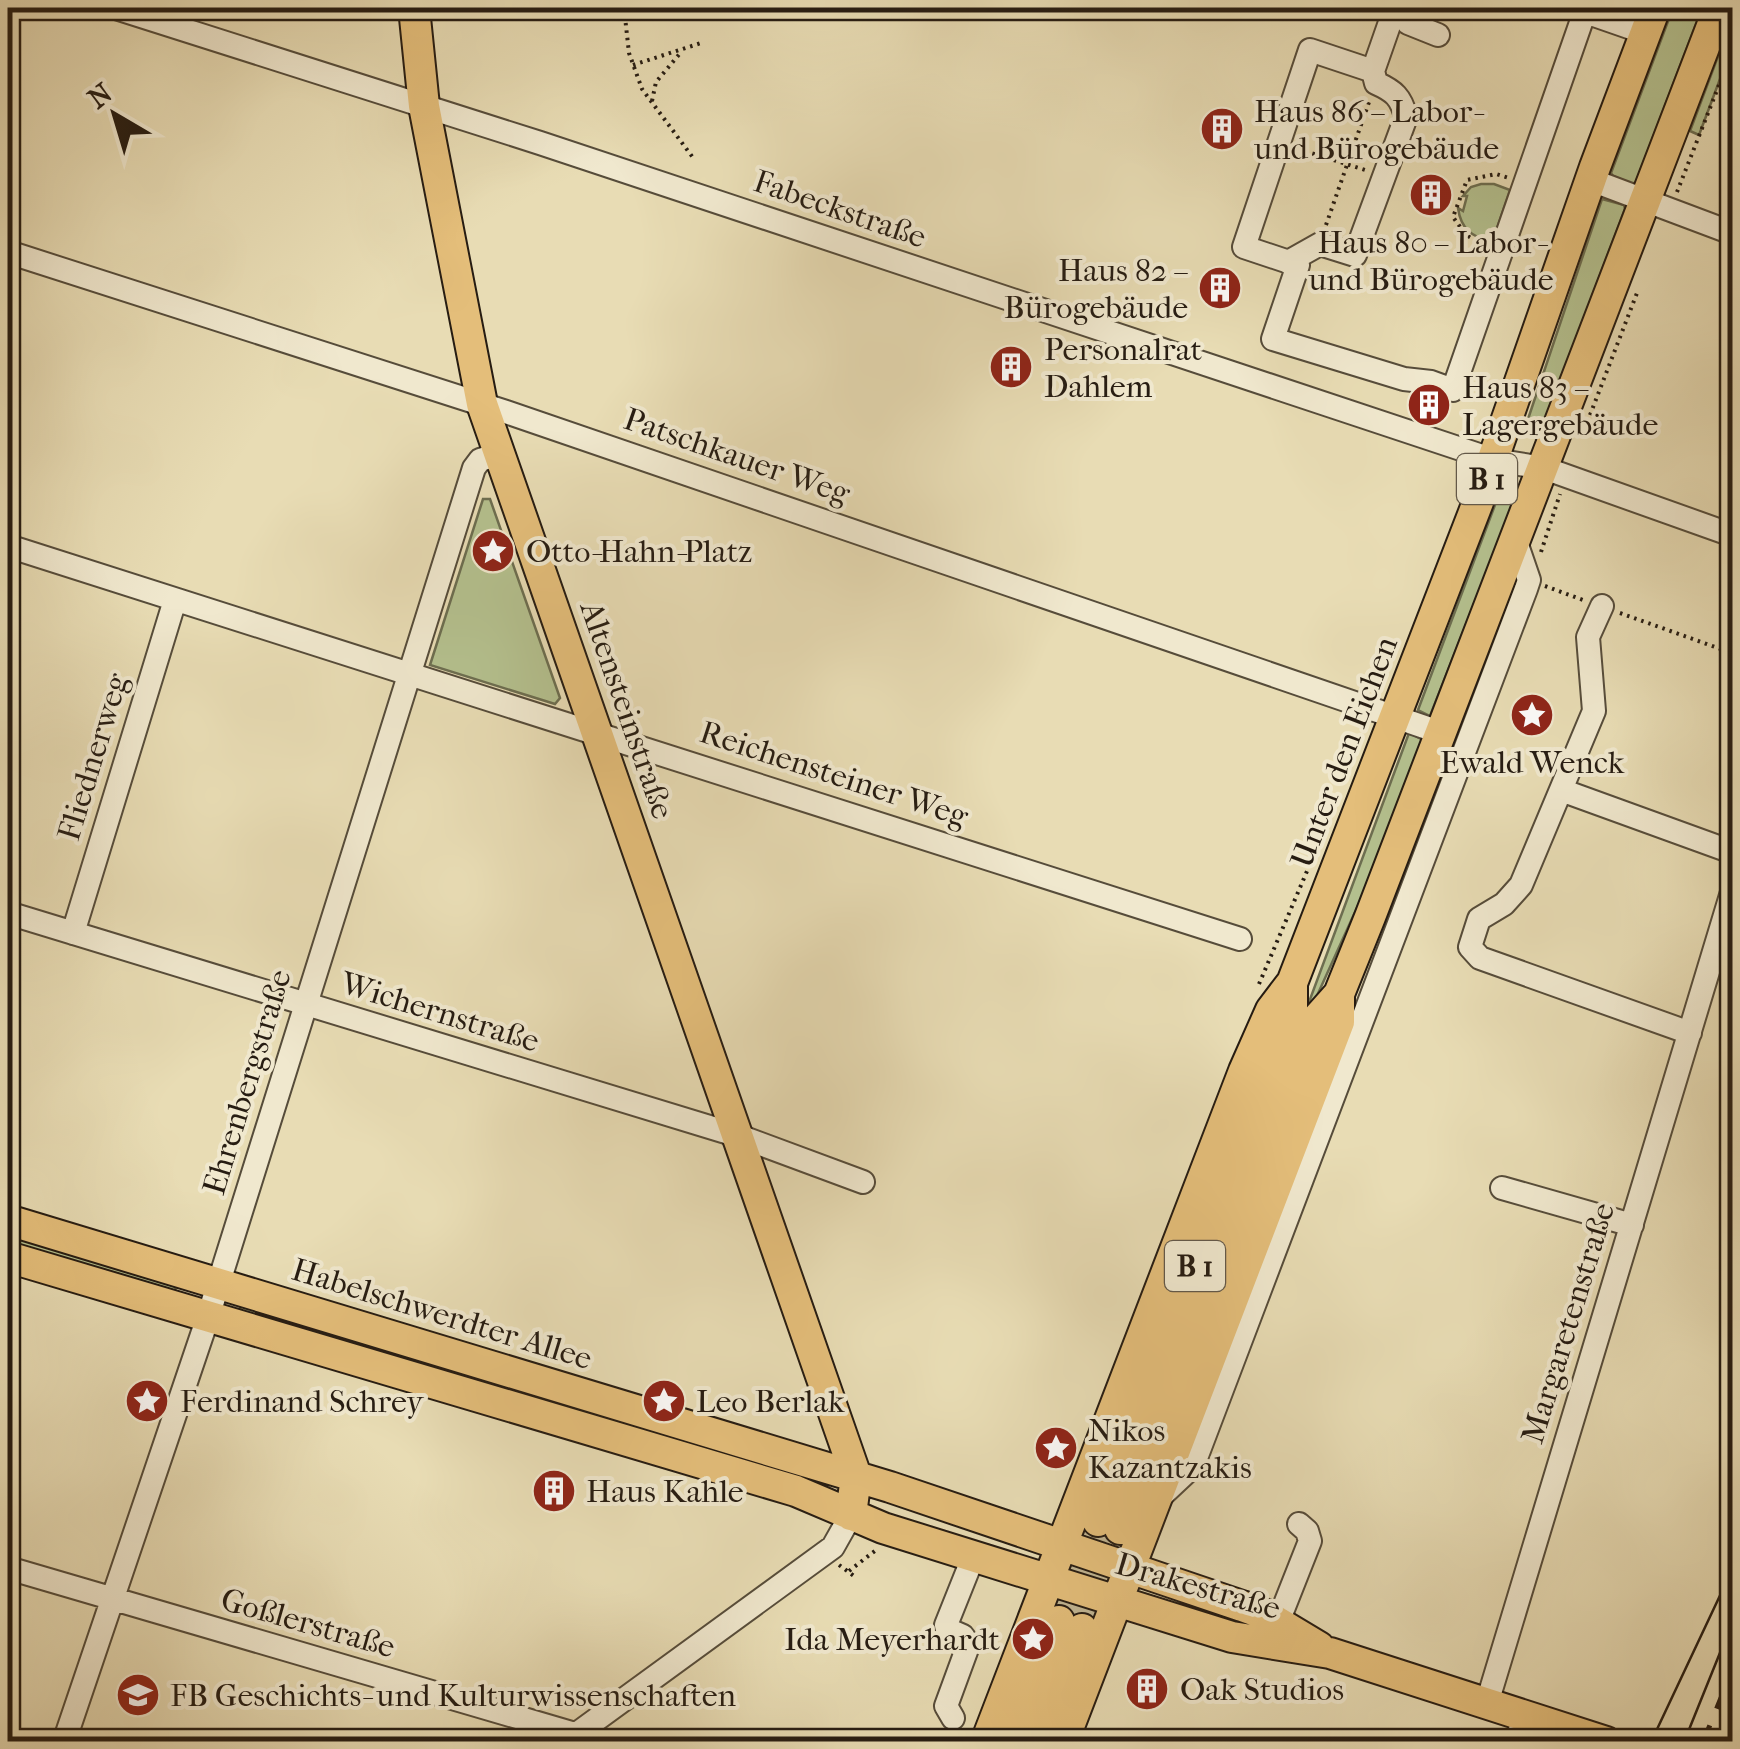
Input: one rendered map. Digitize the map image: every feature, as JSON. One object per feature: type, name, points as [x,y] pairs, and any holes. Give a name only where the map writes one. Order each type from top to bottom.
[{"type":"main road","name":"Altensteinstraße","points":[[414,8],[424,106],[482,404],[856,1476]]},
{"type":"main road","name":"Unter den Eichen","points":[[1651,20],[1494,460],[1292,983],[1292,1011],[1109,1525],[1315,1021],[1338,994],[1544,468],[1659,201],[1719,8]]},
{"type":"main road","points":[[986,1742],[1244,1071],[1270,1010],[1292,983]]},
{"type":"main road","points":[[1062,1742],[1154,1503],[1328,1080],[1339,1022],[1338,994]]},
{"type":"main road","name":"Habelschwerdter Allee","points":[[8,1220],[856,1476],[1129,1568]]},
{"type":"main road","name":"Habelschwerdter Allee","points":[[8,1257],[778,1486],[883,1528],[1048,1578]]},
{"type":"main road","points":[[851,1515],[856,1476]]},
{"type":"main road","name":"Drakestraße","points":[[1129,1568],[1242,1606],[1330,1653]]},
{"type":"main road","name":"Drakestraße","points":[[1048,1578],[1232,1637],[1330,1653],[1487,1703],[1520,1728],[1606,1742]]},
{"type":"main road","points":[[1013,1742],[1070,1625],[1039,1742]]},
{"type":"street","name":"Fabeckstraße","points":[[116,8],[1494,460],[1544,468],[1732,534]]},
{"type":"street","points":[[1375,77],[1395,8]]},
{"type":"street","points":[[1414,8],[1408,23],[1438,35]]},
{"type":"street","points":[[1288,262],[1320,244],[1355,256],[1406,117],[1402,101],[1375,77],[1310,50],[1244,247],[1288,262],[1298,265],[1273,339],[1453,390],[1579,9],[1651,20]]},
{"type":"street","points":[[1591,180],[1659,201],[1732,233]]},
{"type":"street","name":"Patschkauer Weg","points":[[8,252],[482,404],[1442,733]]},
{"type":"street","name":"Ehrenbergstraße","points":[[64,1742],[208,1317],[474,468],[480,460],[499,454]]},
{"type":"street","points":[[1328,1080],[1535,582],[1516,542]]},
{"type":"street","name":"Reichensteiner Weg","points":[[8,546],[1240,939]]},
{"type":"street","name":"Fliednerweg","points":[[73,933],[175,600]]},
{"type":"street","points":[[1602,606],[1588,637],[1594,711],[1521,885],[1504,904],[1479,919],[1471,949],[1480,958],[1690,1032]]},
{"type":"street","points":[[1561,790],[1732,852]]},
{"type":"street","name":"Margaretenstraße","points":[[1487,1703],[1690,1032],[1722,965],[1732,892]]},
{"type":"street","name":"Wichernstraße","points":[[8,913],[738,1136]]},
{"type":"street","points":[[738,1136],[863,1182]]},
{"type":"street","points":[[1502,1188],[1632,1225]]},
{"type":"street","points":[[577,1739],[833,1547],[851,1515]]},
{"type":"street","points":[[1278,1622],[1310,1541],[1307,1531],[1298,1524]]},
{"type":"street","points":[[953,1718],[946,1706],[968,1646],[963,1636],[946,1626],[974,1556]]},
{"type":"street","name":"Goßlerstraße","points":[[8,1568],[577,1739]]},
{"type":"path","points":[[624,8],[633,66],[653,106],[694,159]]},
{"type":"path","points":[[633,66],[701,43]]},
{"type":"path","points":[[653,106],[651,93],[656,82],[684,48]]},
{"type":"path","points":[[1659,201],[1732,52]]},
{"type":"path","points":[[1320,244],[1375,77]]},
{"type":"path","points":[[1279,143],[1384,176]]},
{"type":"path","points":[[1501,253],[1476,243],[1456,224],[1453,217],[1459,194],[1467,180],[1486,175],[1496,174],[1524,183]]},
{"type":"path","points":[[1558,502],[1535,582],[1732,653]]},
{"type":"path","points":[[849,1570],[876,1550]]},
{"type":"path","points":[[842,1568],[854,1576]]},
{"type":"green space","points":[[1673,8],[1702,8],[1632,184],[1611,173]]},
{"type":"green space","points":[[1732,19],[1732,47],[1699,135],[1690,131]]},
{"type":"green space","points":[[1481,184],[1510,190],[1492,243],[1469,231],[1458,208],[1463,211],[1467,196],[1463,196],[1471,187]]},
{"type":"green space","points":[[1602,199],[1624,205],[1625,209],[1538,439],[1523,434]]},
{"type":"green space","points":[[1498,497],[1514,502],[1430,716],[1418,710]]},
{"type":"green space","points":[[483,499],[490,499],[560,698],[555,704],[430,665]]},
{"type":"green space","points":[[1409,733],[1423,740],[1375,868],[1286,1064]]},
{"type":"green space","points":[[8,1230],[177,1280],[174,1297],[8,1248]]},
{"type":"green space","points":[[243,1300],[802,1469],[801,1482],[237,1317]]},
{"type":"tunnel","points":[[1059,1621],[1095,1528]]},
{"type":"tunnel","points":[[1082,1629],[1120,1529]]},
{"type":"tram line","points":[[1651,1742],[1732,1570]]},
{"type":"tram line","points":[[1684,1742],[1732,1623]]},
{"type":"railway","points":[[1703,1742],[1732,1671]]},
{"type":"place","name":"Haus 86 – Labor- und Bürogebäude","points":[[1222,129]]},
{"type":"place","name":"Haus 80 – Labor- und Bürogebäude","points":[[1431,195]]},
{"type":"place","name":"Haus 82 – Bürogebäude","points":[[1220,288]]},
{"type":"place","name":"Personalrat Dahlem","points":[[1011,367]]},
{"type":"place","name":"Haus 83 – Lagergebäude","points":[[1429,405]]},
{"type":"place","name":"Otto-Hahn-Platz","points":[[493,551]]},
{"type":"place","name":"Ewald Wenck","points":[[1532,715]]},
{"type":"place","name":"Ferdinand Schrey","points":[[147,1401]]},
{"type":"place","name":"Leo Berlak","points":[[664,1401]]},
{"type":"place","name":"Nikos Kazantzakis","points":[[1056,1448]]},
{"type":"place","name":"Haus Kahle","points":[[554,1491]]},
{"type":"place","name":"Ida Meyerhardt","points":[[1033,1639]]},
{"type":"place","name":"Oak Studios","points":[[1147,1689]]},
{"type":"place","name":"FB Geschichts- und Kulturwissenschaften","points":[[138,1695]]}]
